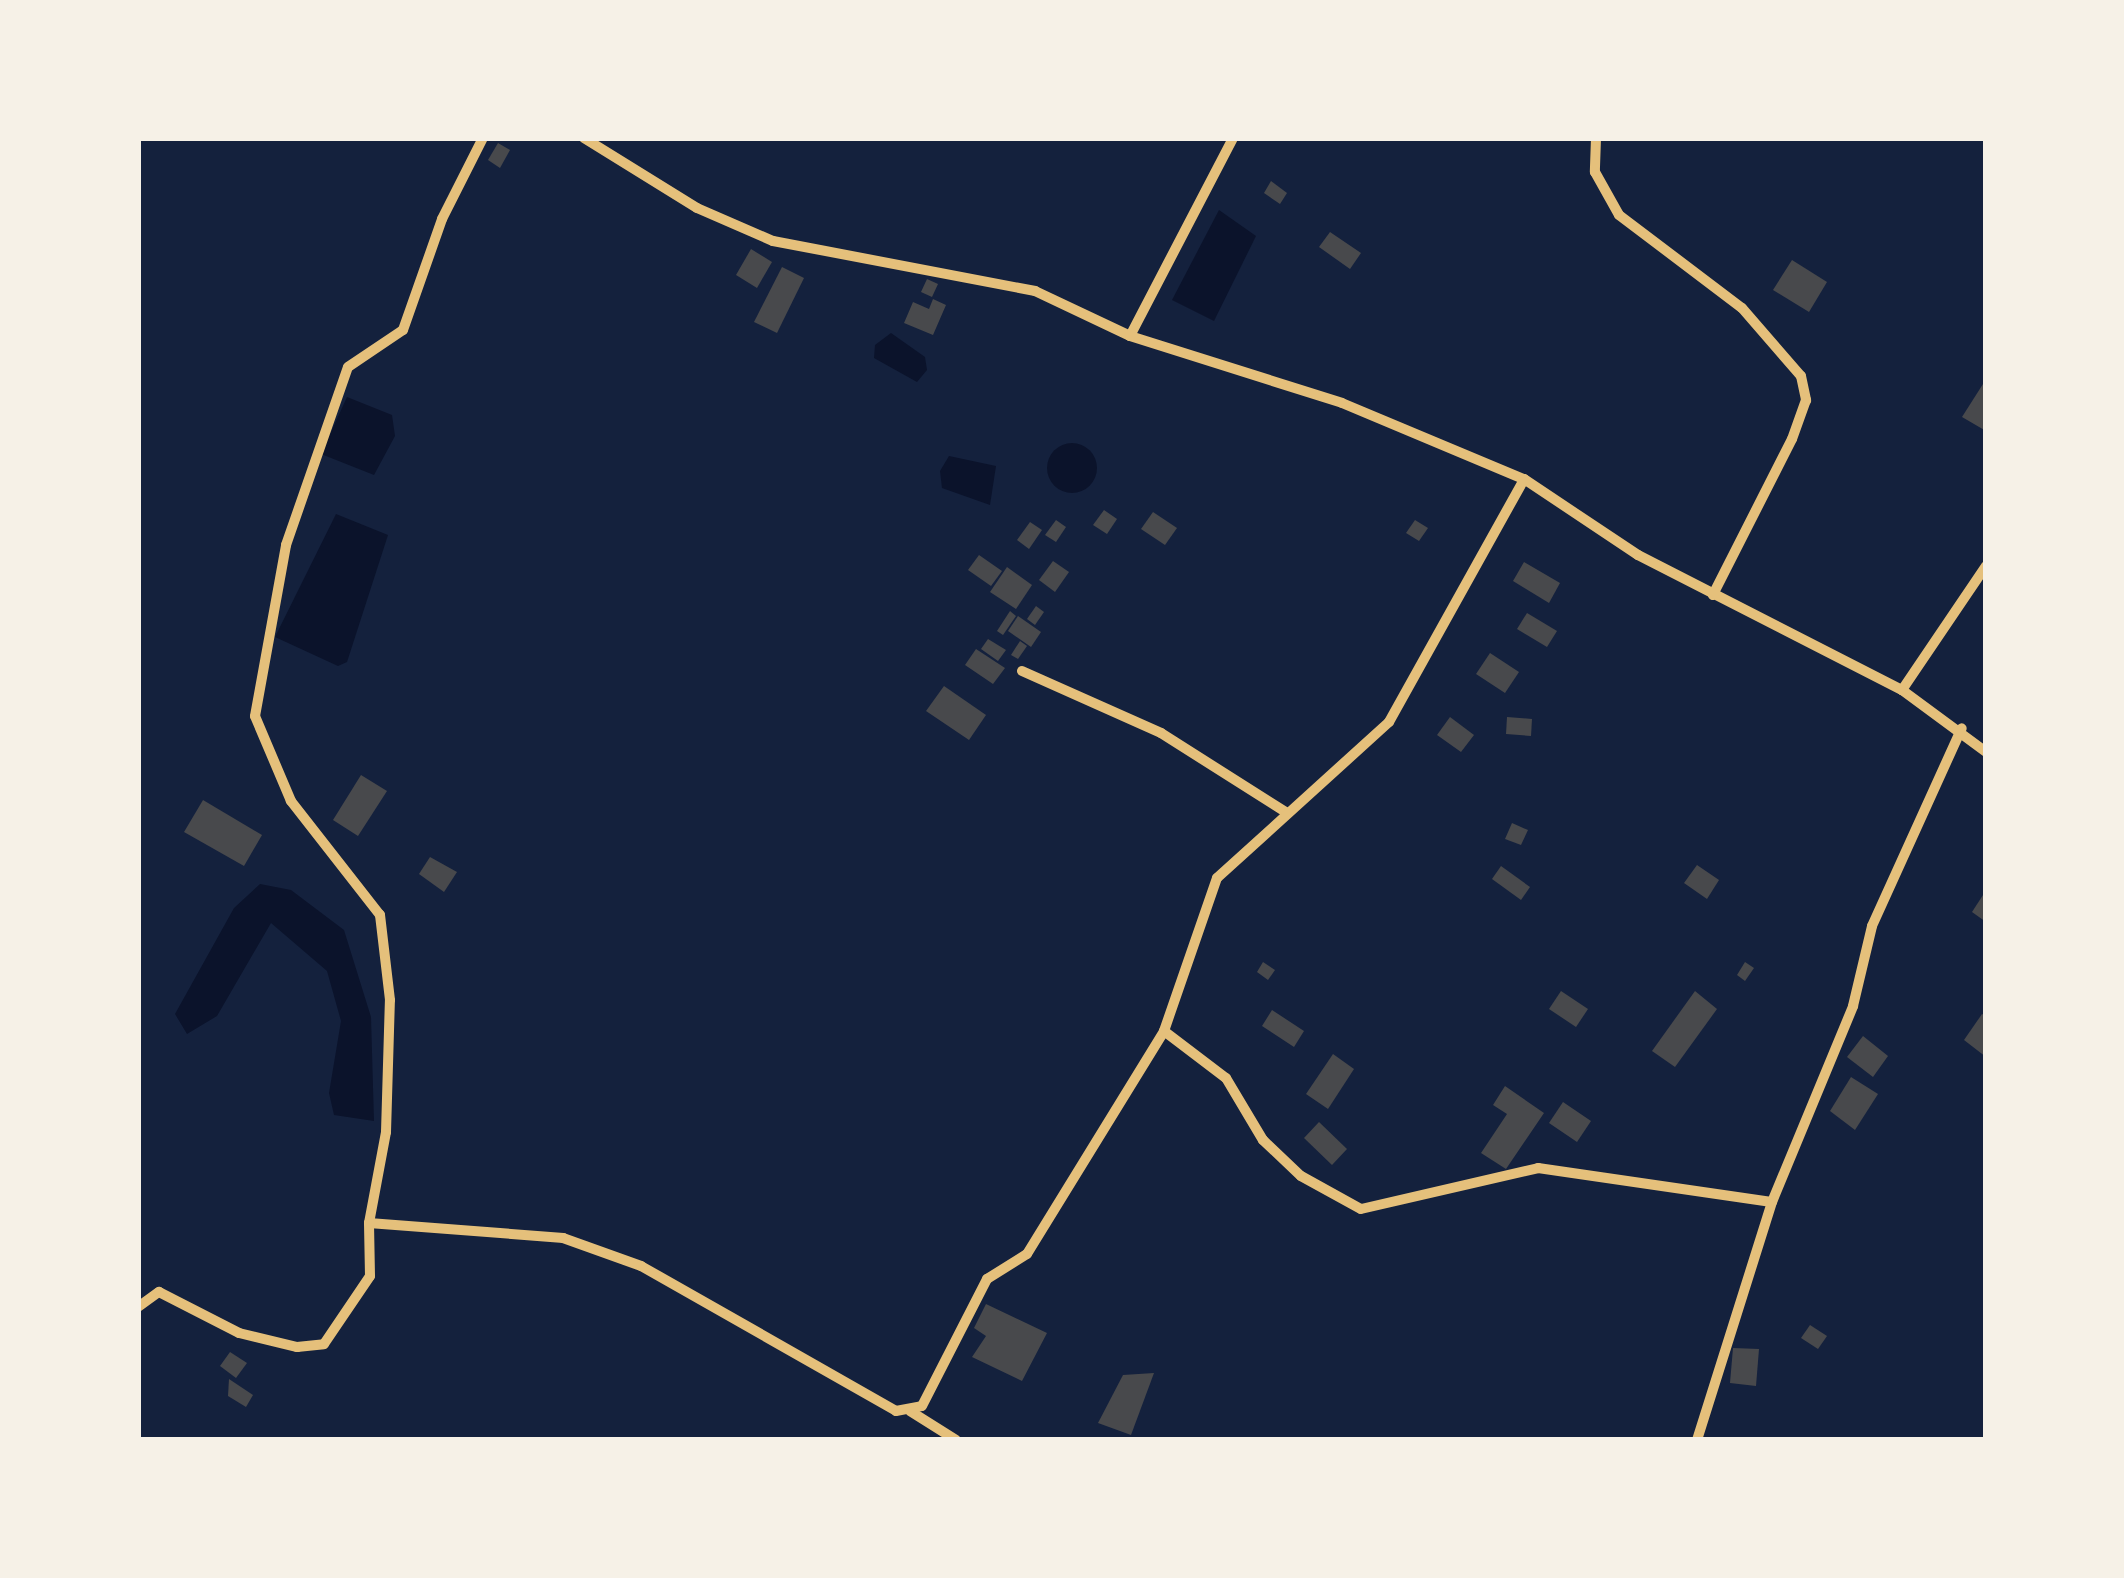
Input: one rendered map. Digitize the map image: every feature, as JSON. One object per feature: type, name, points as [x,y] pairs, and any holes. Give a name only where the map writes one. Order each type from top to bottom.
[{"type":"street","points":[[138,1307],[159,1292],[239,1334],[297,1347],[324,1344],[370,1276],[369,1223],[387,1110],[390,1000],[380,916],[292,802],[255,716],[286,544],[348,367],[403,330],[442,219],[483,138]]},
{"type":"street","points":[[584,138],[697,208],[773,241],[1035,291],[1130,336],[1342,404],[1524,478],[1713,595],[1902,690],[1962,728],[1986,752]]},
{"type":"street","points":[[1130,336],[1233,138]]},
{"type":"street","points":[[1596,138],[1594,172],[1618,215],[1742,308],[1802,376],[1806,400],[1792,439],[1713,595]]},
{"type":"street","points":[[910,1411],[934,1390],[987,1279],[1027,1254],[1065,1200],[1164,1031],[1216,878],[1389,722],[1524,478]]},
{"type":"street","points":[[1902,690],[1986,566]]},
{"type":"street","points":[[1022,671],[1120,712],[1287,813]]},
{"type":"street","points":[[1696,1440],[1772,1202],[1814,1113],[1911,829],[1962,728]]},
{"type":"street","points":[[1164,1031],[1226,1078],[1263,1140],[1301,1176],[1360,1209],[1538,1168],[1772,1202]]},
{"type":"street","points":[[369,1223],[563,1238],[601,1250],[759,1329],[896,1411],[910,1411],[956,1440]]},
{"type":"water","points":[[1219,210],[1256,236],[1214,321],[1172,300]]},
{"type":"water","points":[[891,333],[925,357],[927,370],[917,382],[874,358],[875,345]]},
{"type":"water","points":[[347,397],[392,415],[395,436],[374,475],[321,454]]},
{"type":"water","points":[[1072,443],[1090,450],[1097,468],[1090,486],[1072,493],[1054,486],[1047,468],[1054,450]]},
{"type":"water","points":[[949,456],[996,466],[990,505],[942,488],[940,471]]},
{"type":"water","points":[[336,514],[388,535],[347,662],[338,666],[275,637]]},
{"type":"water","points":[[260,884],[291,890],[344,930],[371,1017],[374,1121],[334,1115],[329,1093],[341,1021],[327,971],[271,923],[217,1016],[187,1034],[175,1014],[234,908]]},
{"type":"building","points":[[498,143],[510,150],[500,168],[488,160]]},
{"type":"building","points":[[1271,181],[1287,193],[1280,204],[1264,193]]},
{"type":"building","points":[[1330,232],[1361,253],[1350,269],[1319,247]]},
{"type":"building","points":[[751,249],[772,262],[757,288],[736,275]]},
{"type":"building","points":[[1792,260],[1827,282],[1809,312],[1773,290]]},
{"type":"building","points":[[782,267],[804,278],[777,333],[754,322]]},
{"type":"building","points":[[927,279],[938,284],[932,297],[921,292]]},
{"type":"building","points":[[933,299],[946,305],[933,335],[904,323],[913,302],[929,309]]},
{"type":"building","points":[[1986,386],[1986,431],[1962,417]]},
{"type":"building","points":[[1104,510],[1117,519],[1107,534],[1093,525]]},
{"type":"building","points":[[1153,512],[1177,528],[1165,545],[1141,529]]},
{"type":"building","points":[[1056,520],[1066,527],[1056,542],[1045,535]]},
{"type":"building","points":[[1415,520],[1428,528],[1419,541],[1406,533]]},
{"type":"building","points":[[1030,522],[1042,530],[1029,549],[1017,540]]},
{"type":"building","points":[[979,555],[1002,571],[991,586],[968,570]]},
{"type":"building","points":[[1053,561],[1069,572],[1055,592],[1039,580]]},
{"type":"building","points":[[1524,562],[1560,583],[1549,603],[1513,581]]},
{"type":"building","points":[[1007,567],[1032,585],[1016,609],[990,592]]},
{"type":"building","points":[[1036,606],[1044,612],[1035,625],[1027,619]]},
{"type":"building","points":[[1010,611],[1016,616],[1003,635],[997,631]]},
{"type":"building","points":[[1527,613],[1557,631],[1547,647],[1517,629]]},
{"type":"building","points":[[1018,616],[1041,632],[1031,647],[1008,631]]},
{"type":"building","points":[[988,639],[1006,650],[998,661],[981,649]]},
{"type":"building","points":[[1020,641],[1027,646],[1018,659],[1011,655]]},
{"type":"building","points":[[976,649],[1005,668],[993,684],[965,665]]},
{"type":"building","points":[[1490,653],[1519,672],[1505,693],[1476,674]]},
{"type":"building","points":[[944,686],[986,715],[969,740],[926,711]]},
{"type":"building","points":[[1450,717],[1474,735],[1461,752],[1437,735]]},
{"type":"building","points":[[1507,717],[1532,719],[1531,736],[1506,734]]},
{"type":"building","points":[[361,775],[387,791],[358,836],[333,820]]},
{"type":"building","points":[[203,800],[262,835],[244,866],[184,832]]},
{"type":"building","points":[[1512,823],[1528,830],[1521,845],[1505,839]]},
{"type":"building","points":[[430,857],[457,872],[444,892],[419,874]]},
{"type":"building","points":[[1697,865],[1719,880],[1707,899],[1684,883]]},
{"type":"building","points":[[1501,866],[1530,887],[1521,900],[1492,879]]},
{"type":"building","points":[[1986,897],[1986,922],[1972,912]]},
{"type":"building","points":[[1263,962],[1275,970],[1268,980],[1257,972]]},
{"type":"building","points":[[1745,962],[1754,968],[1745,981],[1737,975]]},
{"type":"building","points":[[1561,991],[1588,1009],[1576,1027],[1549,1009]]},
{"type":"building","points":[[1695,991],[1717,1009],[1675,1067],[1652,1051]]},
{"type":"building","points":[[1272,1010],[1304,1031],[1294,1047],[1262,1026]]},
{"type":"building","points":[[1982,1014],[1986,1016],[1986,1057],[1964,1040]]},
{"type":"building","points":[[1863,1036],[1888,1056],[1873,1077],[1847,1057]]},
{"type":"building","points":[[1333,1054],[1354,1069],[1328,1109],[1306,1094]]},
{"type":"building","points":[[1851,1077],[1878,1094],[1855,1130],[1830,1111]]},
{"type":"building","points":[[1505,1086],[1544,1113],[1506,1169],[1481,1153],[1507,1114],[1493,1105]]},
{"type":"building","points":[[1563,1102],[1591,1121],[1577,1142],[1549,1123]]},
{"type":"building","points":[[1319,1122],[1347,1149],[1332,1165],[1304,1138]]},
{"type":"building","points":[[986,1304],[1047,1333],[1022,1381],[972,1357],[986,1336],[974,1328]]},
{"type":"building","points":[[1810,1325],[1827,1336],[1818,1349],[1801,1338]]},
{"type":"building","points":[[1733,1348],[1759,1349],[1756,1386],[1730,1383]]},
{"type":"building","points":[[230,1352],[247,1363],[236,1378],[220,1366]]},
{"type":"building","points":[[1154,1373],[1131,1435],[1098,1423],[1123,1375]]},
{"type":"building","points":[[229,1379],[253,1395],[246,1407],[228,1396]]}]
